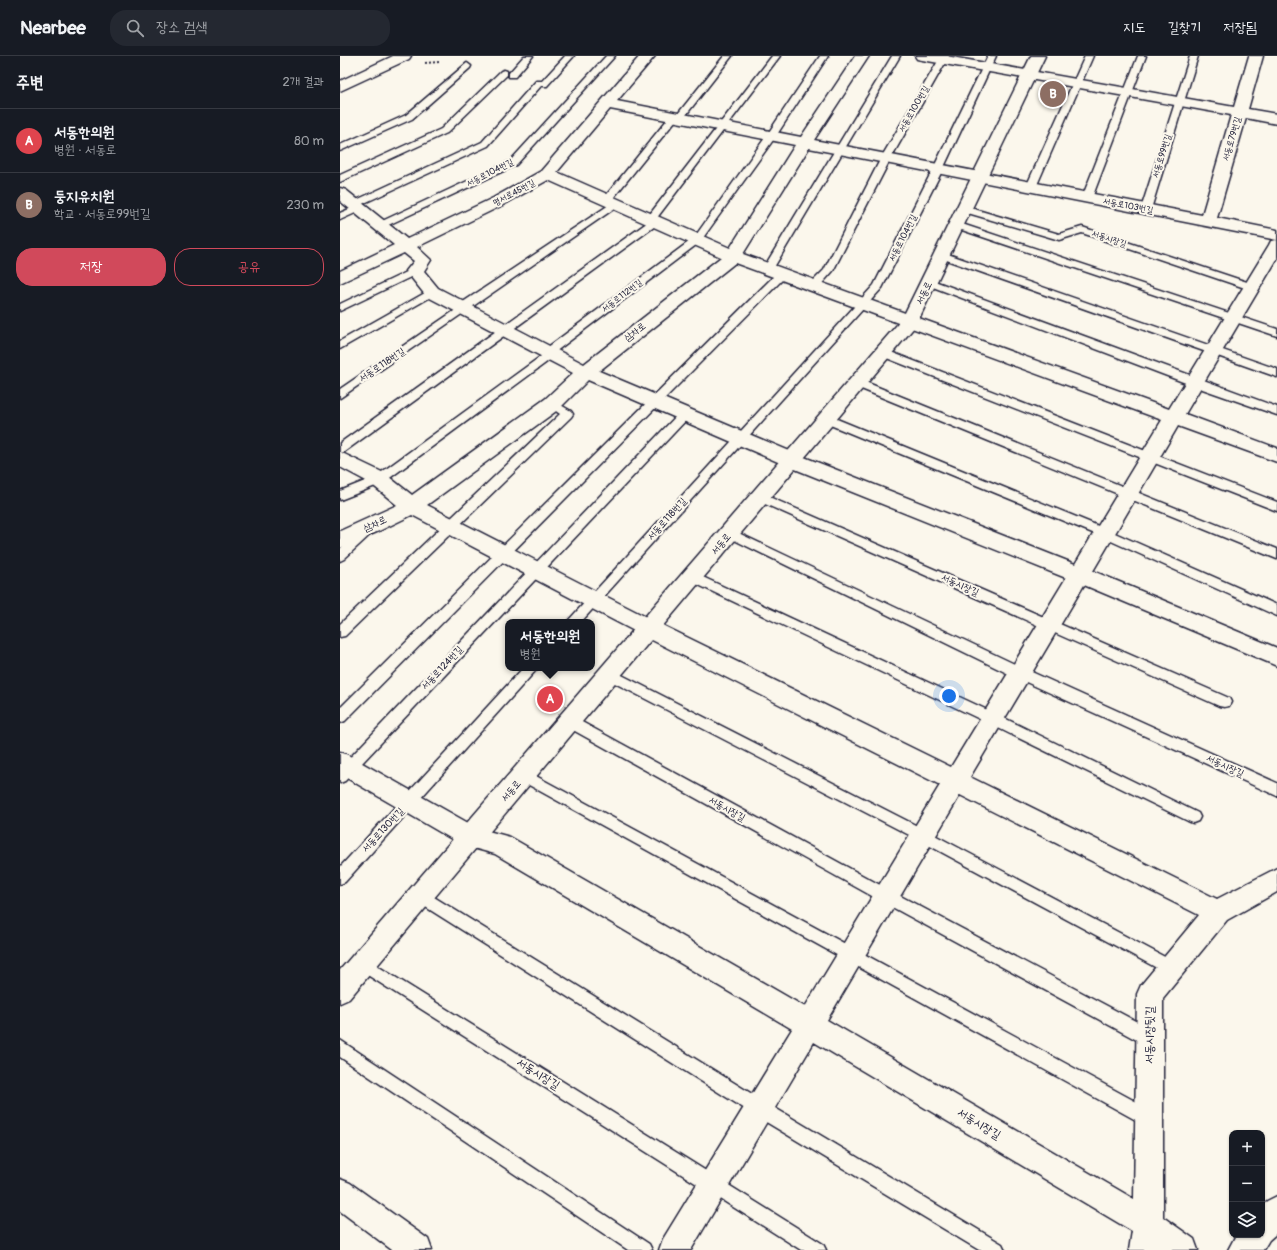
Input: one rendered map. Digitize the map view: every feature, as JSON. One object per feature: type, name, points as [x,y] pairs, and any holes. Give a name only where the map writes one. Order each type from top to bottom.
[{"type":"street","points":[[340,87],[404,56]]},
{"type":"street","name":"명서로45번길","points":[[340,278],[499,201],[547,174],[648,56]]},
{"type":"street","name":"삼차로","points":[[340,540],[412,506],[552,404],[585,372],[734,256],[805,142],[862,56]]},
{"type":"street","points":[[922,56],[989,62],[1028,76],[1277,119]]},
{"type":"street","name":"서동로","points":[[340,990],[910,321],[1038,56]]},
{"type":"street","name":"서동로79번길","points":[[1208,222],[1256,56]]},
{"type":"street","points":[[607,104],[980,177]]},
{"type":"street","points":[[547,174],[734,256],[775,272],[1174,416],[1277,455]]},
{"type":"street","name":"서동로103번길","points":[[980,177],[1277,235]]},
{"type":"street","points":[[340,193],[423,260],[415,271],[432,292],[585,372],[792,460],[1079,574],[1277,657]]},
{"type":"street","points":[[674,1250],[1194,382],[1252,287],[1274,255]]},
{"type":"street","points":[[340,458],[379,480],[412,506],[593,600],[1218,912]]},
{"type":"street","name":"서동로130번길","points":[[343,769],[410,802],[471,837]]},
{"type":"street","name":"서동시장길","points":[[471,837],[500,845],[809,1024],[1146,1237],[1183,1250]]},
{"type":"street","name":"서동시장뒷길","points":[[1146,1237],[1150,994],[1173,969],[1218,912],[1277,879]]},
{"type":"street","points":[[340,1193],[417,1250]]},
{"type":"street","points":[[1265,1225],[1277,1211]]},
{"type":"street","points":[[1243,1250],[1253,1238]]},
{"type":"lane","points":[[340,179],[444,131],[529,56]]},
{"type":"lane","points":[[340,217],[357,206],[484,144],[570,56]]},
{"type":"lane","name":"서동로104번길","points":[[381,225],[513,163],[579,93],[611,56]]},
{"type":"lane","points":[[463,308],[611,202],[677,117],[728,56]]},
{"type":"lane","points":[[340,449],[653,221],[776,56]]},
{"type":"lane","points":[[697,240],[771,136],[824,56]]},
{"type":"lane","points":[[340,717],[655,401],[775,272],[840,149],[896,56]]},
{"type":"lane","points":[[1031,187],[1089,56]]},
{"type":"lane","points":[[1087,198],[1142,56]]},
{"type":"lane","name":"서동로99번길","points":[[1146,209],[1194,56]]},
{"type":"lane","name":"서동로100번길","points":[[886,158],[944,58]]},
{"type":"lane","points":[[938,169],[989,62]]},
{"type":"lane","points":[[340,148],[409,117],[467,66]]},
{"type":"lane","points":[[814,286],[828,271],[886,158]]},
{"type":"lane","name":"서동로104번길","points":[[862,303],[878,286],[938,169]]},
{"type":"lane","name":"서동시장길","points":[[964,209],[1059,237],[1082,230],[1252,287]]},
{"type":"lane","points":[[956,225],[1277,333]]},
{"type":"lane","name":"서동로112번길","points":[[549,353],[697,240]]},
{"type":"lane","points":[[942,255],[1277,373]]},
{"type":"lane","points":[[340,308],[415,271]]},
{"type":"lane","points":[[929,282],[1194,382],[1277,411]]},
{"type":"lane","points":[[340,346],[432,292]]},
{"type":"lane","points":[[740,438],[862,303]]},
{"type":"lane","name":"서동로118번길","points":[[340,394],[463,308]]},
{"type":"lane","points":[[340,496],[379,480],[549,353]]},
{"type":"lane","points":[[883,353],[1277,507]]},
{"type":"lane","points":[[858,383],[1277,554]]},
{"type":"lane","points":[[340,632],[567,414],[552,404]]},
{"type":"lane","points":[[536,570],[685,414]]},
{"type":"lane","points":[[827,419],[1104,533],[1277,611]]},
{"type":"lane","name":"서동로118번길","points":[[593,600],[740,438]]},
{"type":"lane","name":"서동시장길","points":[[760,497],[1224,702]]},
{"type":"lane","points":[[340,556],[372,526]]},
{"type":"lane","name":"서동시장길","points":[[730,533],[1020,672],[1277,790]]},
{"type":"lane","name":"서동로124번길","points":[[343,769],[536,570]]},
{"type":"lane","points":[[692,577],[992,718],[1193,817]]},
{"type":"lane","points":[[576,619],[593,600]]},
{"type":"lane","points":[[410,802],[528,671]]},
{"type":"lane","points":[[610,674],[922,836],[1173,969]]},
{"type":"lane","name":"서동시장길","points":[[569,721],[886,896],[1150,1038]]},
{"type":"lane","points":[[523,776],[1149,1118]]},
{"type":"lane","name":"서동로130번길","points":[[340,877],[410,802]]},
{"type":"lane","points":[[421,896],[759,1108],[996,1250]]},
{"type":"lane","name":"서동시장길","points":[[363,964],[817,1250]]},
{"type":"lane","points":[[340,1048],[643,1250]]},
{"type":"place","name":"둥지유치원","points":[[1053,94]]},
{"type":"place","name":"서동한의원","points":[[550,699]]}]
